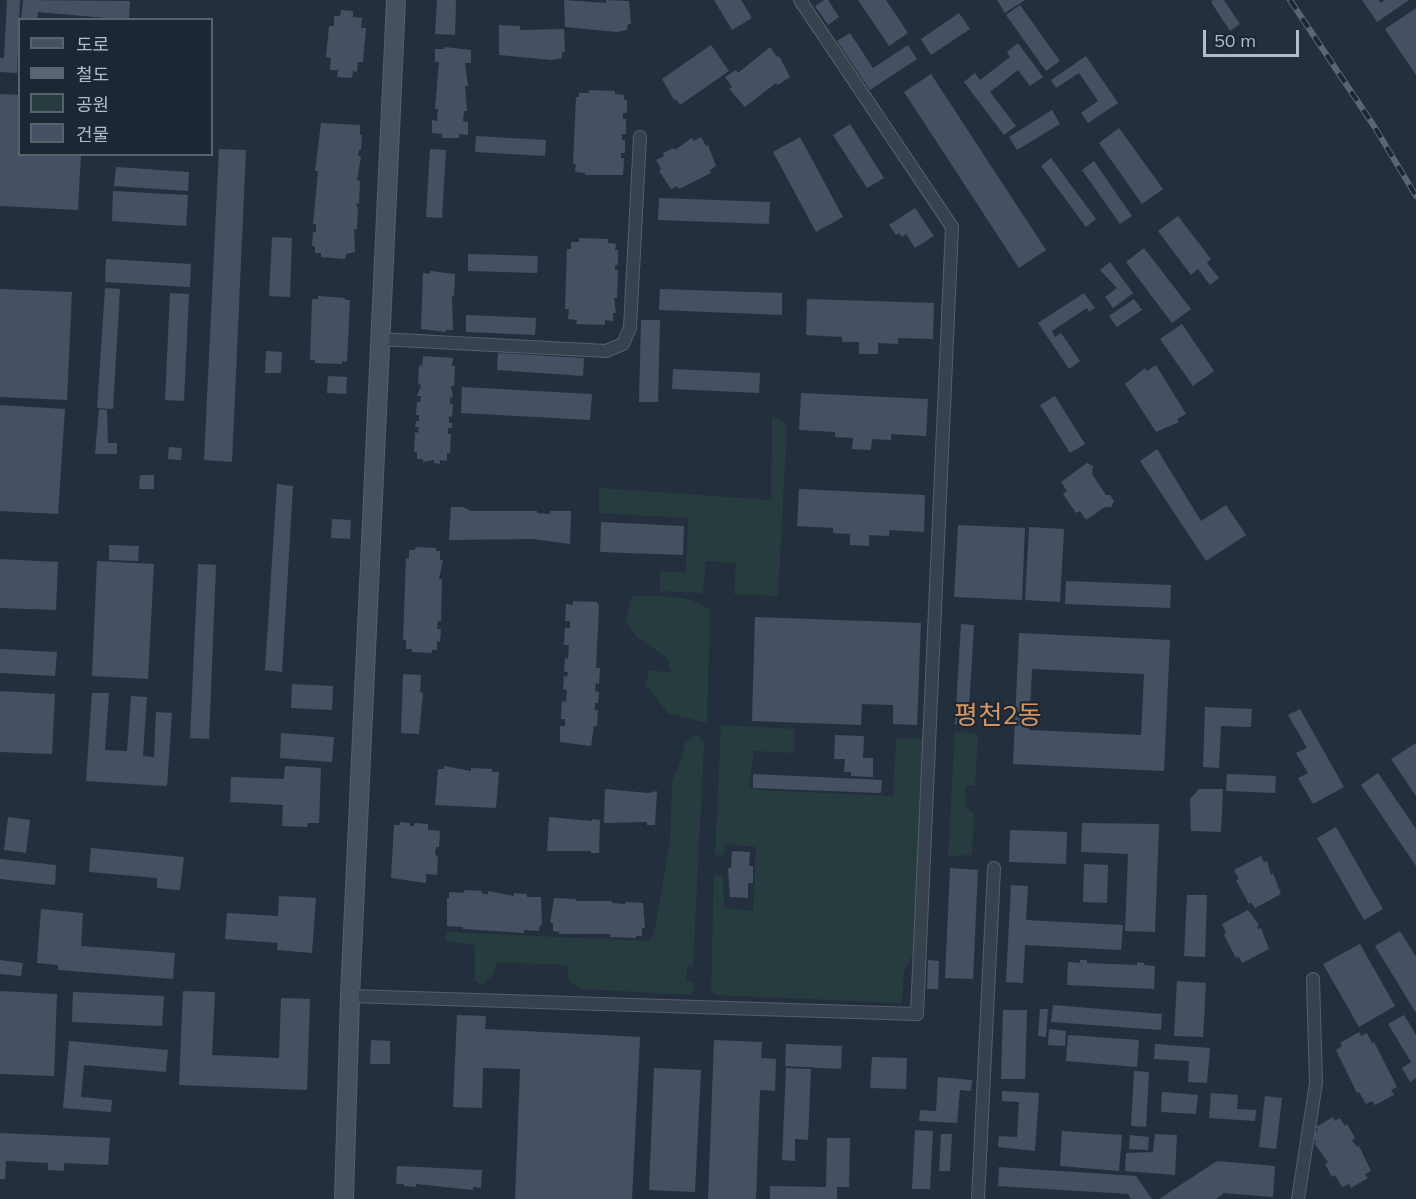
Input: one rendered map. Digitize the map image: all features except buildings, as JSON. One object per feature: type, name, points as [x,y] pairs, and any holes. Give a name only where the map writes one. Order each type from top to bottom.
[{"type":"street","points":[[344,1199],[350,996],[396,0]]},
{"type":"street","points":[[350,996],[917,1014],[952,227],[800,0]]},
{"type":"street","points":[[380,339],[606,351],[623,344],[630,328],[640,137]]},
{"type":"street","points":[[978,1199],[994,868]]},
{"type":"street","points":[[1298,1199],[1316,1083],[1314,979]]},
{"type":"green space","points":[[772,417],[785,422],[787,428],[778,596],[734,594],[736,563],[706,561],[703,593],[660,591],[660,571],[686,573],[688,518],[599,513],[599,488],[771,500]]},
{"type":"green space","points":[[632,596],[683,598],[710,610],[707,723],[668,713],[645,684],[650,670],[672,673],[667,658],[636,636],[626,620]]},
{"type":"green space","points":[[721,725],[795,729],[794,753],[754,751],[749,788],[760,790],[893,796],[896,739],[924,739],[914,953],[904,970],[902,1003],[715,995],[711,990],[714,875],[723,876],[724,908],[753,911],[756,847],[725,844],[724,855],[715,855]]},
{"type":"green space","points":[[955,731],[978,735],[975,785],[965,786],[966,808],[974,813],[972,855],[948,856]]},
{"type":"green space","points":[[693,735],[698,735],[704,743],[693,965],[687,965],[686,982],[694,982],[692,995],[581,989],[569,981],[567,965],[497,962],[493,974],[483,985],[475,981],[475,945],[445,941],[447,932],[648,941],[654,934],[670,842],[672,780],[679,766],[685,744]]},
{"type":"railway","points":[[1290,0],[1374,126],[1416,196]]},
{"type":"district","name":"평천2동","points":[[998,716]]}]
